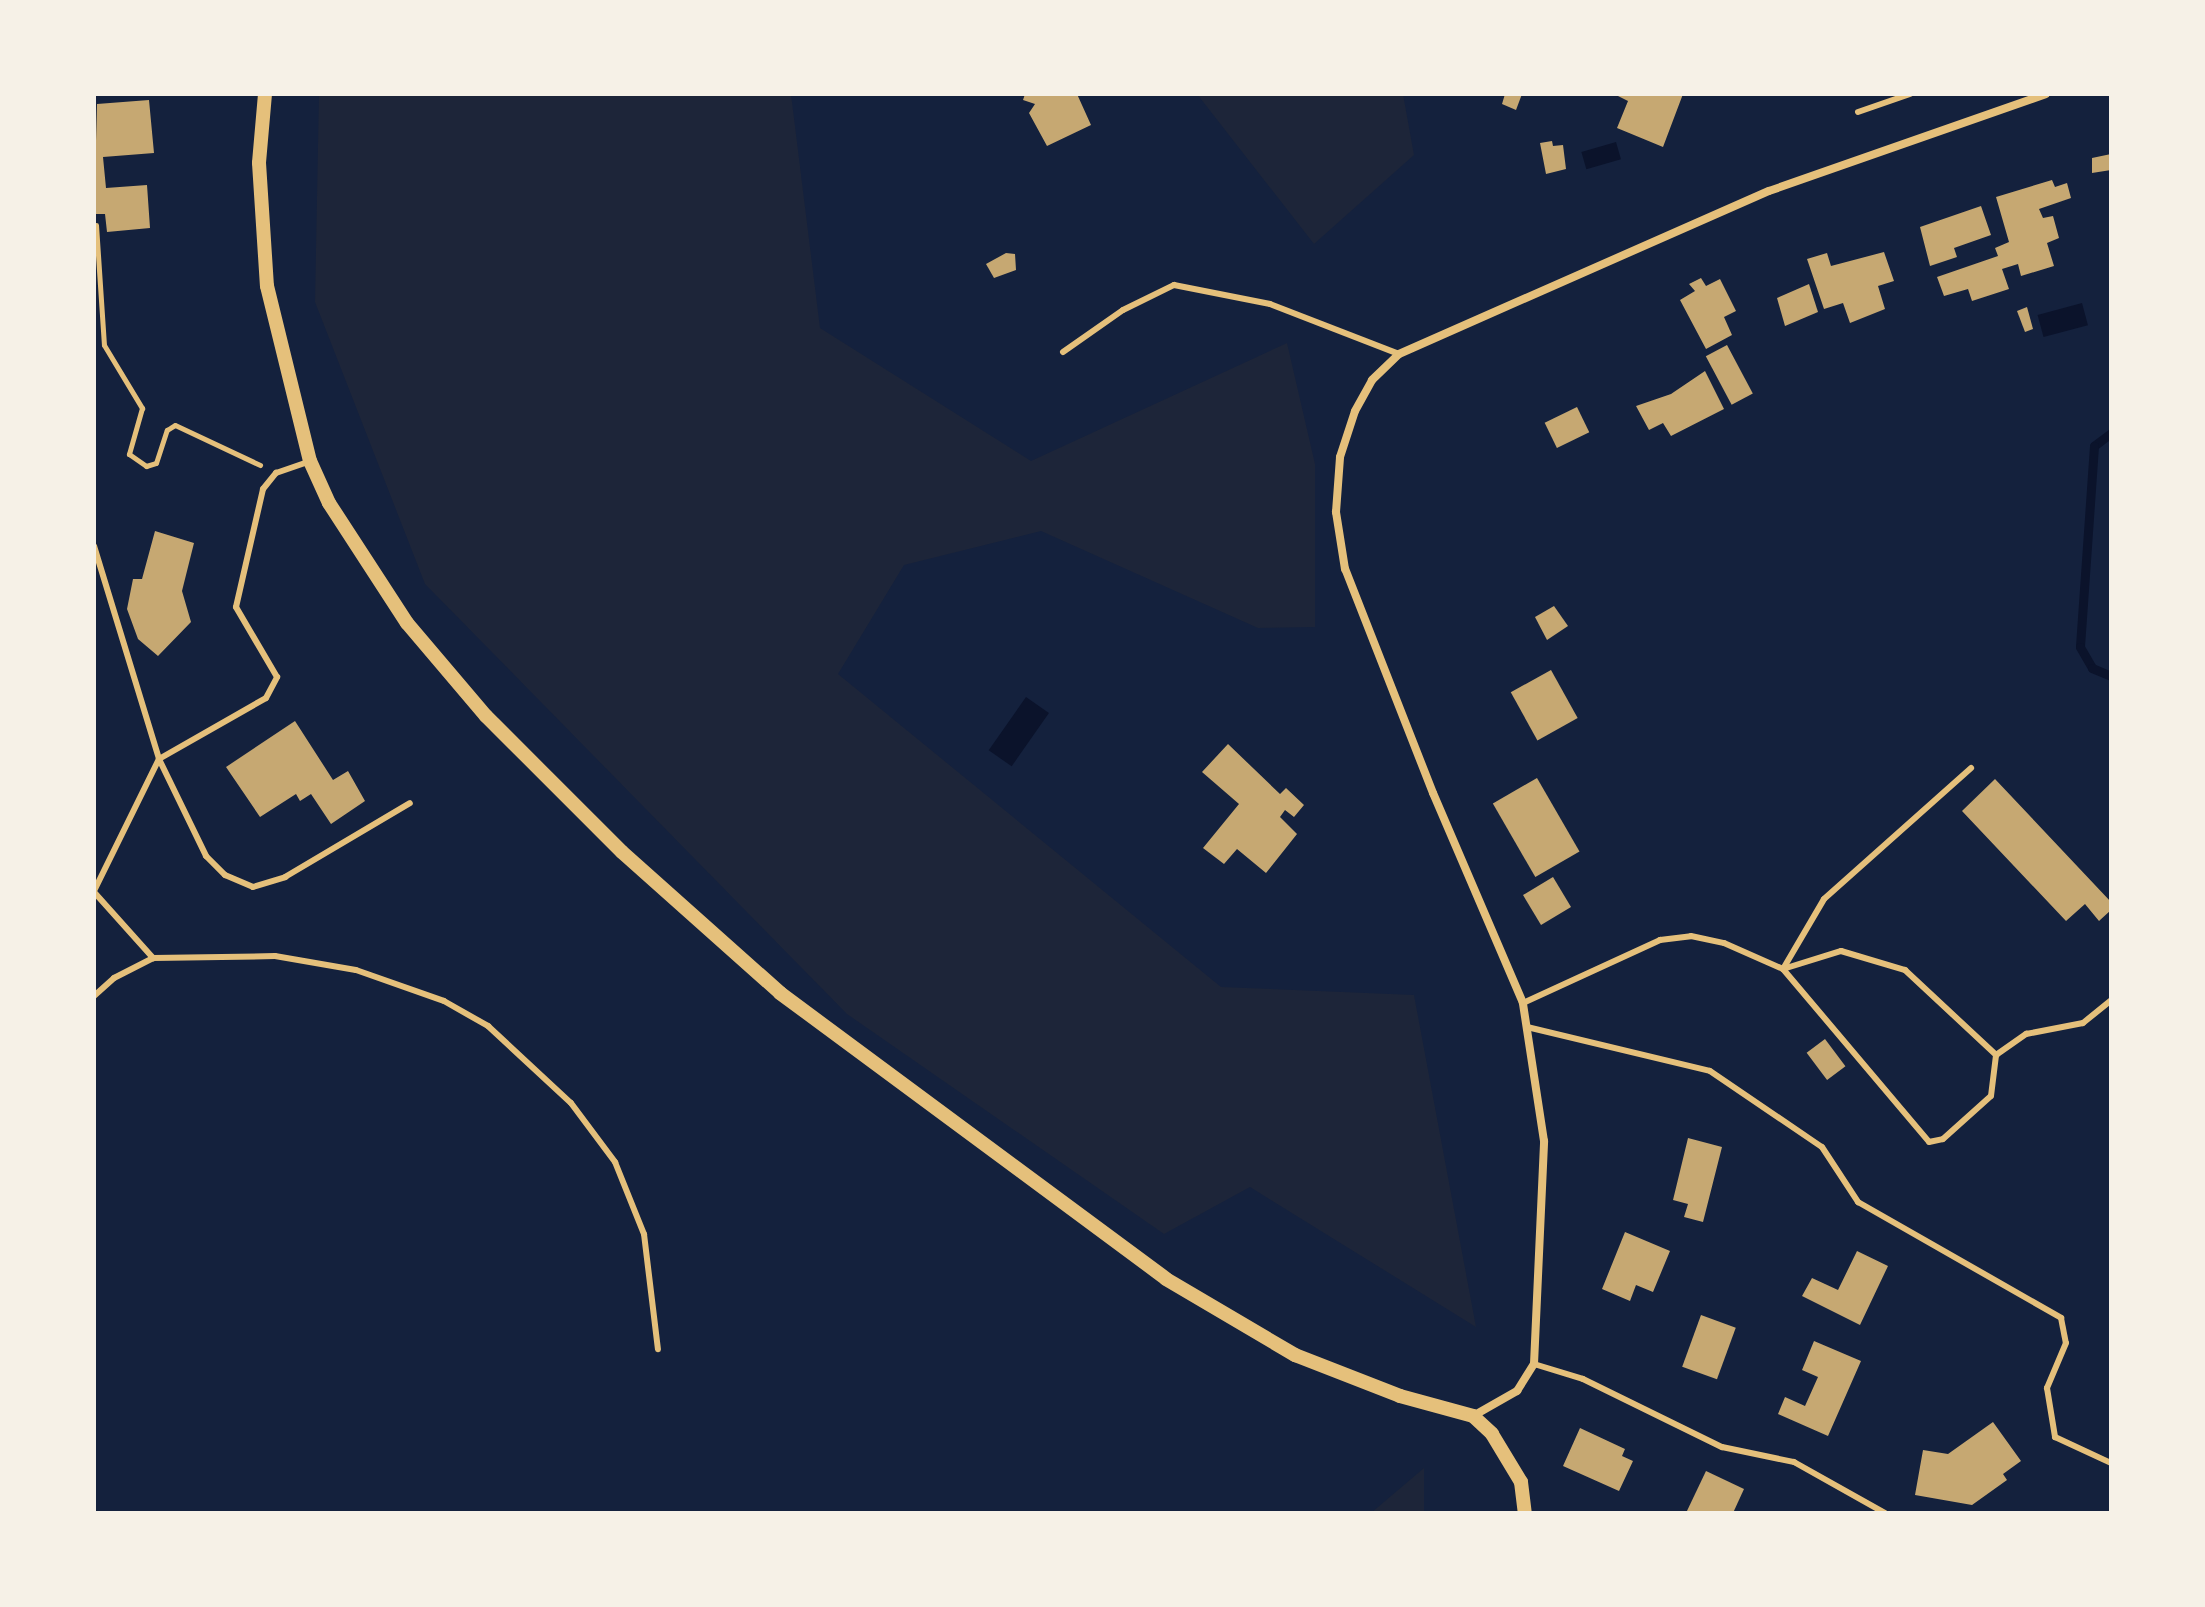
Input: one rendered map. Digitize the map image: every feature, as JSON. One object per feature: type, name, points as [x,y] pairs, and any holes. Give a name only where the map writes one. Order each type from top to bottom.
[{"type":"street","points":[[265,94],[259,163],[267,286],[310,461],[329,503],[407,623],[486,716],[622,852],[780,993],[1166,1279],[1295,1355],[1400,1396],[1473,1416],[1492,1434],[1521,1482],[1525,1513]]},
{"type":"street","points":[[1473,1416],[1517,1391],[1534,1364],[1539,1334],[1544,1141],[1523,1003],[1433,793],[1345,569],[1336,512],[1340,457],[1372,380],[1399,354],[1769,191],[2046,94]]},
{"type":"lane","points":[[1858,112],[1910,94]]},
{"type":"lane","points":[[1063,352],[1123,310],[1174,285],[1270,304],[1399,354]]},
{"type":"lane","points":[[153,958],[94,892],[159,759],[266,698],[277,677],[236,607],[263,489],[276,473],[310,461]]},
{"type":"lane","points":[[94,546],[159,759],[206,856],[225,875],[253,887],[285,877],[410,803]]},
{"type":"lane","points":[[1783,969],[1824,899],[1971,768]]},
{"type":"lane","points":[[1523,1003],[1660,940],[1691,936],[1724,943],[1783,969],[1929,1142],[1943,1139],[1991,1096],[1996,1055],[2026,1034],[2083,1023],[2111,1000]]},
{"type":"lane","points":[[1783,969],[1841,951],[1905,970],[1996,1055]]},
{"type":"lane","points":[[94,996],[114,978],[153,958],[275,956],[356,970],[444,1001],[488,1026],[571,1103],[615,1162],[644,1234],[658,1349]]},
{"type":"lane","points":[[1527,1027],[1710,1071],[1822,1147],[1858,1202],[2061,1318],[2066,1343],[2047,1388],[2055,1437],[2111,1463]]},
{"type":"lane","points":[[1534,1364],[1583,1379],[1722,1447],[1794,1462],[1885,1513]]},
{"type":"path","points":[[96,225],[104,345],[142,408],[129,454],[146,466],[156,463],[167,430],[175,425],[276,473]]},
{"type":"shaded area","points":[[319,94],[791,94],[820,328],[1031,461],[1287,343],[1315,464],[1315,627],[1258,628],[1041,531],[904,565],[838,674],[1221,987],[1414,995],[1476,1327],[1250,1187],[1164,1234],[847,1014],[425,584],[315,302]]},
{"type":"shaded area","points":[[1197,94],[1403,94],[1414,155],[1314,244]]},
{"type":"shaded area","points":[[1616,142],[1621,159],[1586,169],[1581,152]]},
{"type":"shaded area","points":[[2082,303],[2088,325],[2044,337],[2038,315]]},
{"type":"shaded area","points":[[1026,697],[1049,713],[1012,766],[989,750]]},
{"type":"shaded area","points":[[1424,1468],[1424,1513],[1371,1513]]},
{"type":"building","points":[[1025,94],[1077,94],[1091,125],[1047,146],[1029,113],[1035,104],[1023,100]]},
{"type":"building","points":[[1505,94],[1522,94],[1516,110],[1502,104]]},
{"type":"building","points":[[1614,94],[1683,94],[1663,147],[1617,128],[1628,101]]},
{"type":"building","points":[[149,100],[154,153],[103,157],[106,188],[147,185],[150,228],[107,232],[105,214],[94,214],[97,104]]},
{"type":"building","points":[[1552,141],[1553,146],[1563,145],[1566,169],[1546,174],[1540,143]]},
{"type":"building","points":[[2111,154],[2111,170],[2092,173],[2092,158]]},
{"type":"building","points":[[2052,180],[2055,187],[2067,183],[2071,198],[2039,209],[2043,218],[2053,216],[2059,238],[2047,243],[2054,266],[2021,276],[2018,264],[2002,269],[2009,289],[1972,301],[1968,289],[1944,296],[1937,277],[1998,256],[1995,248],[2009,242],[1996,197]]},
{"type":"building","points":[[1981,206],[1991,235],[1954,248],[1957,257],[1930,266],[1920,227]]},
{"type":"building","points":[[1884,252],[1894,281],[1878,286],[1885,309],[1850,323],[1843,303],[1824,309],[1807,259],[1827,253],[1831,266]]},
{"type":"building","points":[[1006,253],[1015,254],[1016,270],[994,278],[986,264]]},
{"type":"building","points":[[1701,278],[1706,286],[1720,279],[1736,311],[1724,317],[1732,335],[1706,349],[1680,300],[1695,291],[1689,284]]},
{"type":"building","points":[[1809,284],[1818,312],[1785,326],[1777,298]]},
{"type":"building","points":[[2027,307],[2033,329],[2025,332],[2017,311]]},
{"type":"building","points":[[1727,345],[1753,394],[1732,405],[1706,356]]},
{"type":"building","points":[[1705,371],[1724,409],[1671,436],[1663,423],[1649,430],[1636,406],[1671,394]]},
{"type":"building","points":[[1577,407],[1589,432],[1557,448],[1545,423]]},
{"type":"building","points":[[155,531],[194,543],[182,591],[191,622],[158,656],[138,639],[127,609],[133,579],[142,579]]},
{"type":"building","points":[[1554,606],[1568,626],[1547,640],[1535,617]]},
{"type":"building","points":[[1551,670],[1578,718],[1537,740],[1511,692]]},
{"type":"building","points":[[295,721],[333,780],[348,771],[365,801],[331,824],[311,794],[300,801],[296,794],[260,817],[226,767]]},
{"type":"building","points":[[1228,744],[1280,794],[1286,788],[1304,805],[1294,817],[1285,810],[1280,817],[1297,834],[1266,873],[1237,849],[1224,864],[1203,848],[1239,804],[1202,772]]},
{"type":"building","points":[[1537,778],[1580,852],[1535,877],[1493,804]]},
{"type":"building","points":[[1995,779],[2111,902],[2111,910],[2099,921],[2085,904],[2066,921],[1962,811]]},
{"type":"building","points":[[1553,877],[1571,907],[1541,925],[1523,895]]},
{"type":"building","points":[[1825,1039],[1845,1066],[1827,1080],[1807,1053]]},
{"type":"building","points":[[1688,1138],[1722,1147],[1703,1222],[1684,1217],[1688,1204],[1673,1200]]},
{"type":"building","points":[[1625,1232],[1670,1251],[1653,1292],[1636,1285],[1630,1301],[1602,1289]]},
{"type":"building","points":[[1857,1251],[1888,1266],[1860,1325],[1802,1296],[1812,1278],[1838,1290]]},
{"type":"building","points":[[1701,1315],[1736,1328],[1717,1379],[1682,1367]]},
{"type":"building","points":[[1814,1341],[1861,1361],[1828,1436],[1778,1414],[1785,1397],[1805,1406],[1818,1377],[1802,1370]]},
{"type":"building","points":[[1993,1422],[2021,1461],[2003,1474],[2007,1480],[1972,1505],[1915,1495],[1923,1450],[1948,1454]]},
{"type":"building","points":[[1580,1428],[1625,1449],[1622,1456],[1633,1461],[1619,1491],[1563,1466]]},
{"type":"building","points":[[1706,1471],[1744,1489],[1733,1513],[1686,1513]]},
{"type":"waterway","points":[[2111,433],[2094,446],[2080,647],[2092,668],[2111,676]]}]
